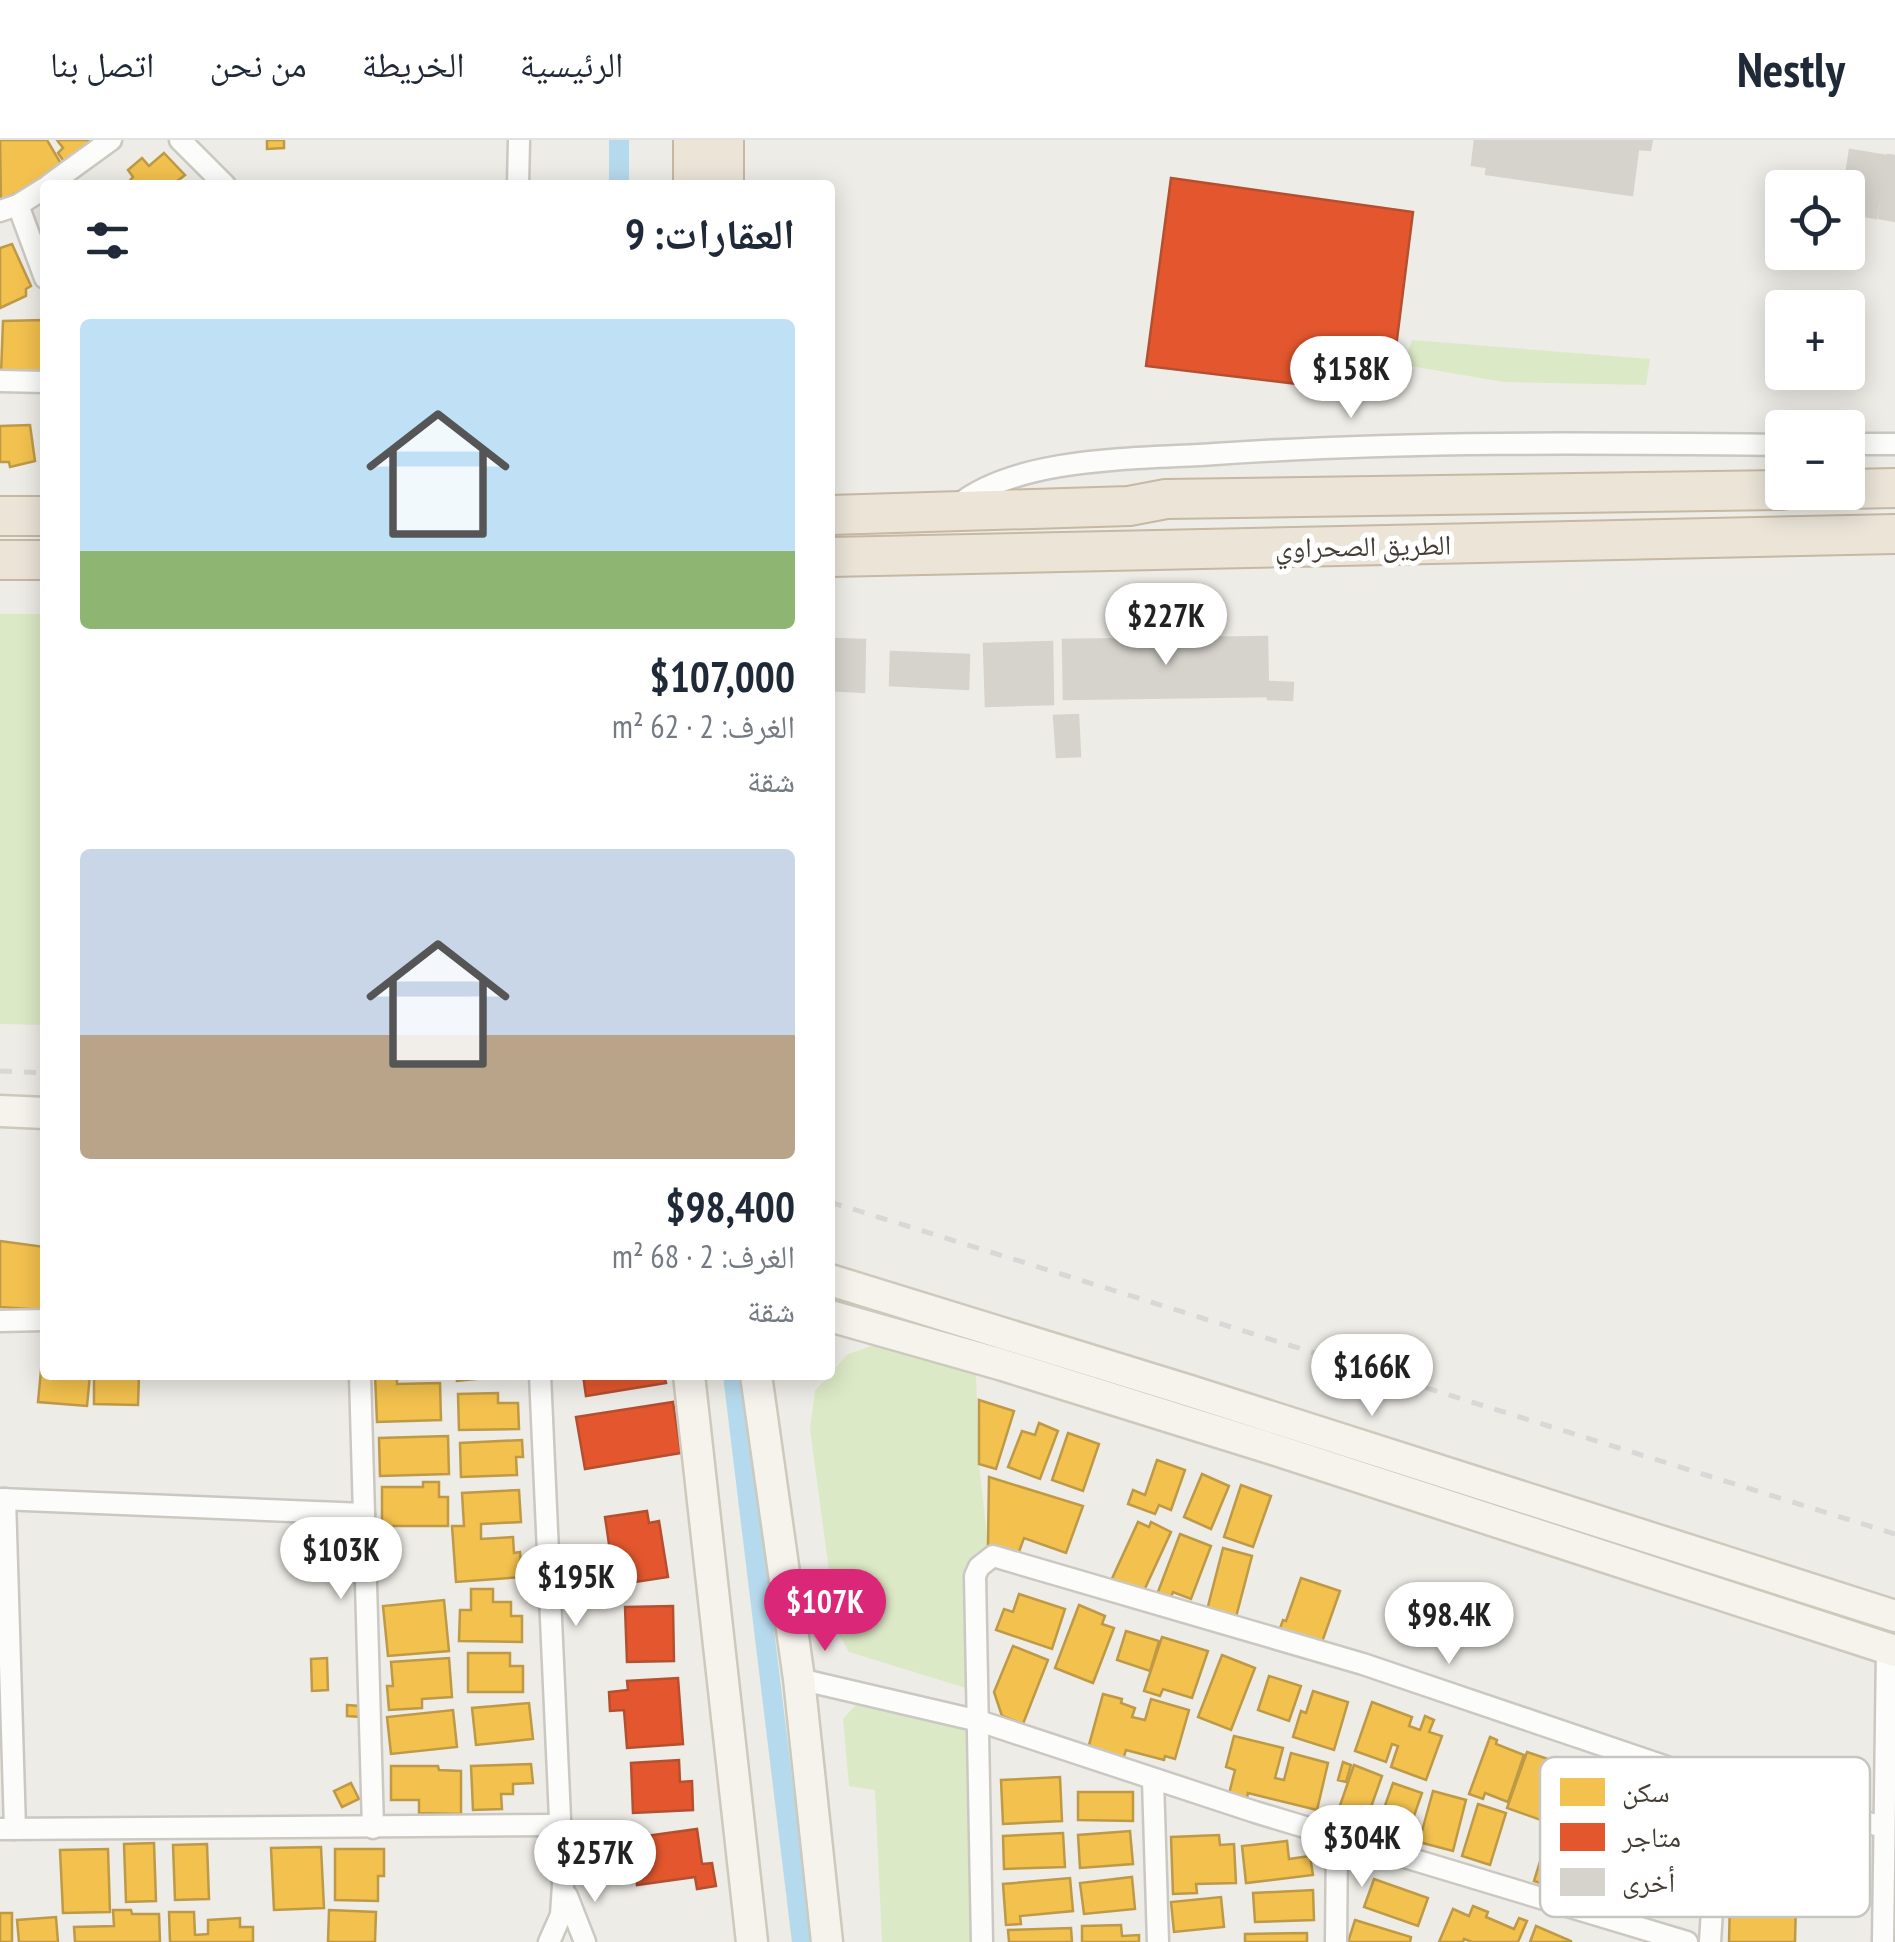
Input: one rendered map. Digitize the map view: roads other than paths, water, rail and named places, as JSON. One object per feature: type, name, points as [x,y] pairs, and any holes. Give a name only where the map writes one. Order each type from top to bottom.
[{"type":"highway","points":[[693,140],[693,180]]},
{"type":"highway","points":[[724,140],[724,180]]},
{"type":"highway","points":[[1865,489],[1895,488]]},
{"type":"highway","name":"الطريق الصحراوي","points":[[835,516],[1128,506],[1166,499],[1765,490]]},
{"type":"highway","points":[[0,516],[40,516]]},
{"type":"highway","name":"الطريق الصحراوي","points":[[835,557],[1895,534]]},
{"type":"highway","points":[[0,560],[40,560]]},
{"type":"street","points":[[55,180],[111,140]]},
{"type":"street","points":[[180,140],[220,180]]},
{"type":"street","points":[[518,180],[519,140]]},
{"type":"street","points":[[40,190],[9,208],[40,268]]},
{"type":"street","points":[[0,382],[40,382]]},
{"type":"street","points":[[948,513],[970,495],[1018,477],[1131,460],[1433,443],[1765,444]]},
{"type":"street","points":[[1865,444],[1895,444]]},
{"type":"street","points":[[0,1111],[40,1113]]},
{"type":"street","points":[[835,1282],[1895,1616]]},
{"type":"street","points":[[0,1320],[40,1320]]},
{"type":"street","points":[[835,1320],[1003,1365],[1257,1444],[1891,1650],[1884,1826],[1890,1866],[1883,1942]]},
{"type":"street","points":[[360,1380],[373,1828]]},
{"type":"street","points":[[540,1380],[563,1885],[561,1916],[549,1942]]},
{"type":"street","points":[[690,1380],[748,1937]]},
{"type":"street","points":[[764,1382],[827,1942]]},
{"type":"street","points":[[364,1514],[2,1499],[8,1829],[560,1825]]},
{"type":"street","points":[[982,1942],[975,1576],[986,1560],[1000,1556],[1364,1664],[1638,1757]]},
{"type":"street","points":[[799,1679],[979,1721],[1153,1780],[1540,1898]]},
{"type":"street","points":[[1153,1780],[1158,1942]]},
{"type":"street","points":[[1870,1822],[1884,1826]]},
{"type":"street","points":[[1336,1942],[1337,1838]]},
{"type":"street","points":[[563,1885],[585,1942]]},
{"type":"street","points":[[1604,1917],[1688,1942]]},
{"type":"street","points":[[1710,1942],[1712,1917]]},
{"type":"waterway","points":[[619,140],[619,180]]},
{"type":"waterway","points":[[734,1380],[802,1942]]},
{"type":"railway","points":[[0,1071],[40,1073]]},
{"type":"railway","points":[[835,1204],[1895,1534]]}]
